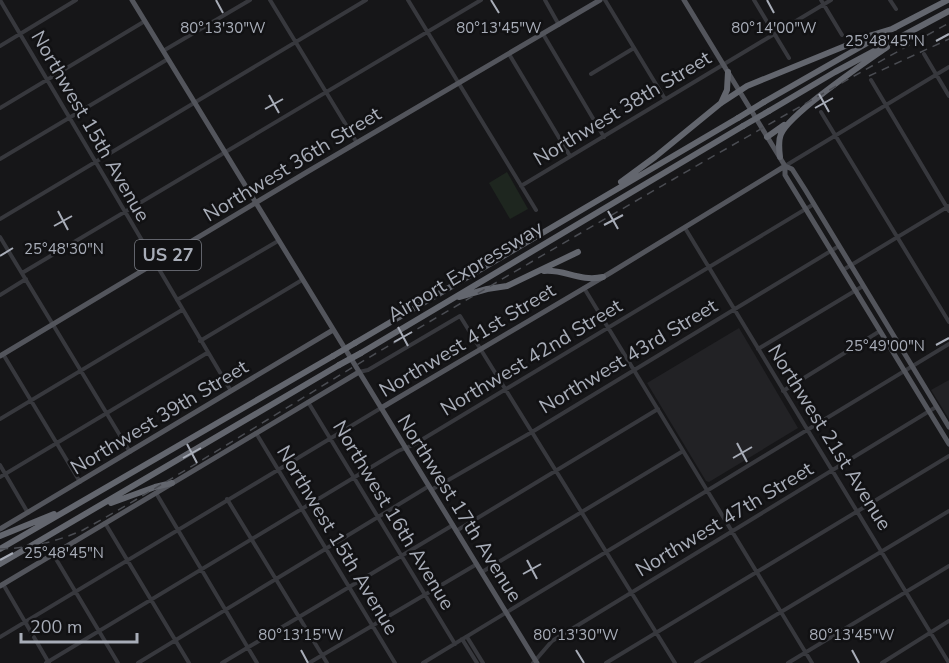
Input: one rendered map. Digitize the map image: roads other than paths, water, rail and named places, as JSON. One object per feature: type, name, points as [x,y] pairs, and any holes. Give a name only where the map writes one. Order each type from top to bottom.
[{"type":"highway","name":"Airport Expressway","points":[[0,549],[764,102],[948,0]]},
{"type":"highway","name":"Airport Expressway","points":[[0,564],[743,126],[912,29],[949,11]]},
{"type":"highway","points":[[580,210],[647,164],[721,103],[754,83],[872,35],[895,28]]},
{"type":"highway","points":[[768,137],[861,65],[912,29]]},
{"type":"highway","points":[[721,103],[727,90],[728,72]]},
{"type":"highway","points":[[780,157],[780,137],[789,122]]},
{"type":"highway","points":[[447,301],[486,289],[507,286],[578,252]]},
{"type":"highway","points":[[532,275],[549,271],[586,279],[603,277]]},
{"type":"highway","points":[[86,514],[144,490],[172,483]]},
{"type":"highway","points":[[0,536],[63,512]]},
{"type":"main road","name":"Northwest 17th Avenue","points":[[133,0],[535,662]]},
{"type":"main road","name":"Northwest 36th Street","points":[[2,355],[600,0]]},
{"type":"main road","points":[[684,0],[780,157],[785,166],[785,175],[949,444]]},
{"type":"main road","points":[[785,166],[792,169],[814,204],[949,427]]},
{"type":"main road","name":"Northwest 41st Street","points":[[381,408],[785,166]]},
{"type":"main road","name":"Northwest 39th Street","points":[[0,529],[333,330]]},
{"type":"main road","points":[[1,585],[359,372]]},
{"type":"street","name":"Northwest 15th Avenue","points":[[0,0],[68,119],[231,391]]},
{"type":"street","points":[[0,45],[76,0]]},
{"type":"street","points":[[163,51],[250,0]]},
{"type":"street","points":[[270,0],[357,143]]},
{"type":"street","points":[[0,219],[366,0]]},
{"type":"street","points":[[408,0],[536,210]]},
{"type":"street","points":[[22,273],[481,0]]},
{"type":"street","points":[[545,0],[559,25]]},
{"type":"street","points":[[605,0],[664,99]]},
{"type":"street","points":[[754,0],[789,58]]},
{"type":"street","name":"Northwest 38th Street","points":[[521,186],[774,34],[822,2],[831,0]]},
{"type":"street","points":[[890,0],[896,9]]},
{"type":"street","points":[[822,2],[842,35]]},
{"type":"street","points":[[0,108],[145,21]]},
{"type":"street","points":[[543,34],[604,136]]},
{"type":"street","points":[[591,74],[634,48]]},
{"type":"street","points":[[509,54],[570,156]]},
{"type":"street","points":[[924,54],[949,96]]},
{"type":"street","points":[[0,159],[168,59]]},
{"type":"street","name":"Northwest 41st Street","points":[[785,166],[949,68]]},
{"type":"street","points":[[843,270],[948,208],[871,80]]},
{"type":"street","points":[[821,112],[949,322]]},
{"type":"street","name":"Northwest 42nd Street","points":[[48,663],[251,538],[814,204]]},
{"type":"street","name":"Northwest 21st Avenue","points":[[684,227],[949,663]]},
{"type":"street","points":[[0,237],[130,452]]},
{"type":"street","points":[[177,300],[278,241]]},
{"type":"street","name":"Northwest 43rd Street","points":[[138,663],[327,550],[378,516],[532,432],[839,246]]},
{"type":"street","points":[[0,295],[26,279]]},
{"type":"street","points":[[200,341],[302,279]]},
{"type":"street","points":[[758,349],[863,286]]},
{"type":"street","points":[[584,288],[812,663]]},
{"type":"street","points":[[0,419],[182,310]]},
{"type":"street","points":[[359,372],[368,370],[460,316],[675,663]]},
{"type":"street","points":[[783,391],[880,332]]},
{"type":"street","points":[[427,662],[949,344]]},
{"type":"street","points":[[0,477],[207,353]]},
{"type":"street","points":[[2,355],[80,482]]},
{"type":"street","name":"Northwest 16th Avenue","points":[[308,401],[455,644]]},
{"type":"street","name":"Northwest 47th Street","points":[[535,662],[552,641],[936,406]]},
{"type":"street","name":"Northwest 41st Street","points":[[0,637],[381,408]]},
{"type":"street","points":[[222,663],[401,555],[455,528],[556,471],[658,409]]},
{"type":"street","name":"Northwest 15th Avenue","points":[[256,433],[395,663]]},
{"type":"street","points":[[482,572],[683,451]]},
{"type":"street","points":[[606,663],[949,456]]},
{"type":"street","points":[[0,465],[28,513]]},
{"type":"street","points":[[156,493],[257,663]]},
{"type":"street","points":[[227,499],[278,579],[327,663]]},
{"type":"street","points":[[696,663],[949,511]]},
{"type":"street","points":[[105,523],[189,663]]},
{"type":"street","points":[[53,553],[118,663]]},
{"type":"street","points":[[309,663],[477,564]]},
{"type":"street","points":[[788,663],[949,566]]},
{"type":"street","points":[[1,585],[48,663]]},
{"type":"street","points":[[882,663],[949,621]]},
{"type":"street","points":[[465,638],[481,663]]},
{"type":"railway","points":[[0,549],[43,544],[83,530],[529,263],[949,23]]},
{"type":"railway","points":[[869,76],[949,39]]}]
